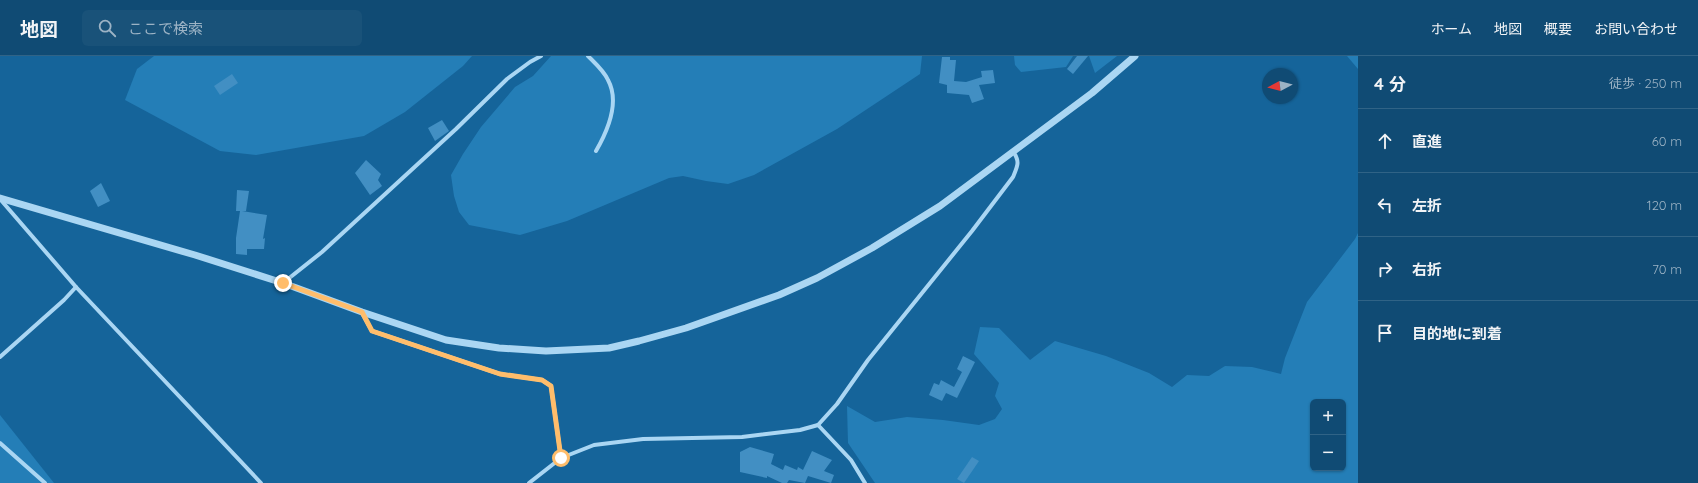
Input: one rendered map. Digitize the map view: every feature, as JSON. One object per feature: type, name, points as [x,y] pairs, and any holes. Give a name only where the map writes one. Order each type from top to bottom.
[{"type":"street","points":[[283,283],[322,252],[456,129],[507,79],[541,56]]},
{"type":"street","points":[[588,56],[609,80],[613,101],[609,122],[596,152]]},
{"type":"street","points":[[0,198],[194,255],[283,283],[362,312],[446,340],[499,348],[546,351],[593,350],[639,341],[729,313],[779,295],[817,278],[872,248],[940,206],[1092,93],[1136,56]]},
{"type":"street","points":[[529,483],[561,458],[594,445],[643,439],[742,437],[800,430],[818,425],[837,404],[868,360],[972,231],[1013,177],[1018,159],[1012,151]]},
{"type":"street","points":[[0,198],[76,287],[261,483]]},
{"type":"street","points":[[0,357],[64,300],[76,287]]},
{"type":"street","points":[[362,312],[372,331],[500,374],[542,380],[551,386],[561,458]]},
{"type":"street","points":[[818,425],[851,460],[865,483]]},
{"type":"street","points":[[0,443],[45,483]]},
{"type":"shaded area","points":[[154,56],[472,56],[463,66],[405,112],[364,136],[256,155],[220,151],[125,100],[137,69]]},
{"type":"shaded area","points":[[551,56],[922,56],[920,74],[837,129],[754,175],[728,184],[683,176],[669,178],[567,221],[520,235],[469,225],[459,212],[454,196],[451,175],[481,127],[515,87],[533,76]]},
{"type":"shaded area","points":[[1014,56],[1073,56],[1066,67],[1021,72],[1015,65]]},
{"type":"shaded area","points":[[1089,56],[1117,56],[1095,73]]},
{"type":"shaded area","points":[[1347,56],[1358,56],[1358,69]]},
{"type":"shaded area","points":[[1358,233],[1358,483],[875,483],[848,443],[847,406],[875,422],[907,417],[979,425],[995,419],[1002,409],[995,396],[999,383],[974,354],[980,327],[999,328],[1030,360],[1055,341],[1106,356],[1149,373],[1172,387],[1187,375],[1209,376],[1225,366],[1252,367],[1281,374],[1285,358],[1307,302]]},
{"type":"shaded area","points":[[0,415],[54,483],[0,483]]},
{"type":"building","points":[[1077,56],[1088,56],[1073,74],[1067,69]]},
{"type":"building","points":[[942,57],[950,57],[950,60],[956,60],[954,81],[966,82],[982,77],[981,71],[993,70],[995,83],[979,85],[984,99],[972,103],[969,95],[947,93],[947,85],[939,83]]},
{"type":"building","points":[[232,74],[238,83],[220,95],[214,86]]},
{"type":"building","points":[[442,120],[449,131],[435,141],[428,128]]},
{"type":"building","points":[[366,160],[381,174],[378,180],[382,186],[370,195],[355,173]]},
{"type":"building","points":[[101,183],[110,201],[98,207],[90,191]]},
{"type":"building","points":[[237,190],[249,191],[246,211],[242,211],[267,215],[263,239],[265,238],[264,249],[247,249],[247,255],[236,254],[236,238],[240,211],[236,211]]},
{"type":"building","points":[[963,356],[975,362],[957,398],[946,393],[942,401],[929,395],[934,383],[939,385],[941,380],[954,387],[962,372],[957,369]]},
{"type":"building","points":[[750,447],[774,454],[771,464],[783,470],[785,465],[797,470],[798,467],[803,470],[812,451],[832,460],[824,471],[834,475],[831,483],[808,476],[805,483],[789,480],[787,483],[782,483],[767,476],[767,478],[740,472],[740,452]]},
{"type":"building","points":[[972,457],[979,461],[964,483],[957,479]]},
{"type":"route","points":[[283,283],[362,312],[372,331],[500,374],[542,380],[551,386],[561,458]]}]
